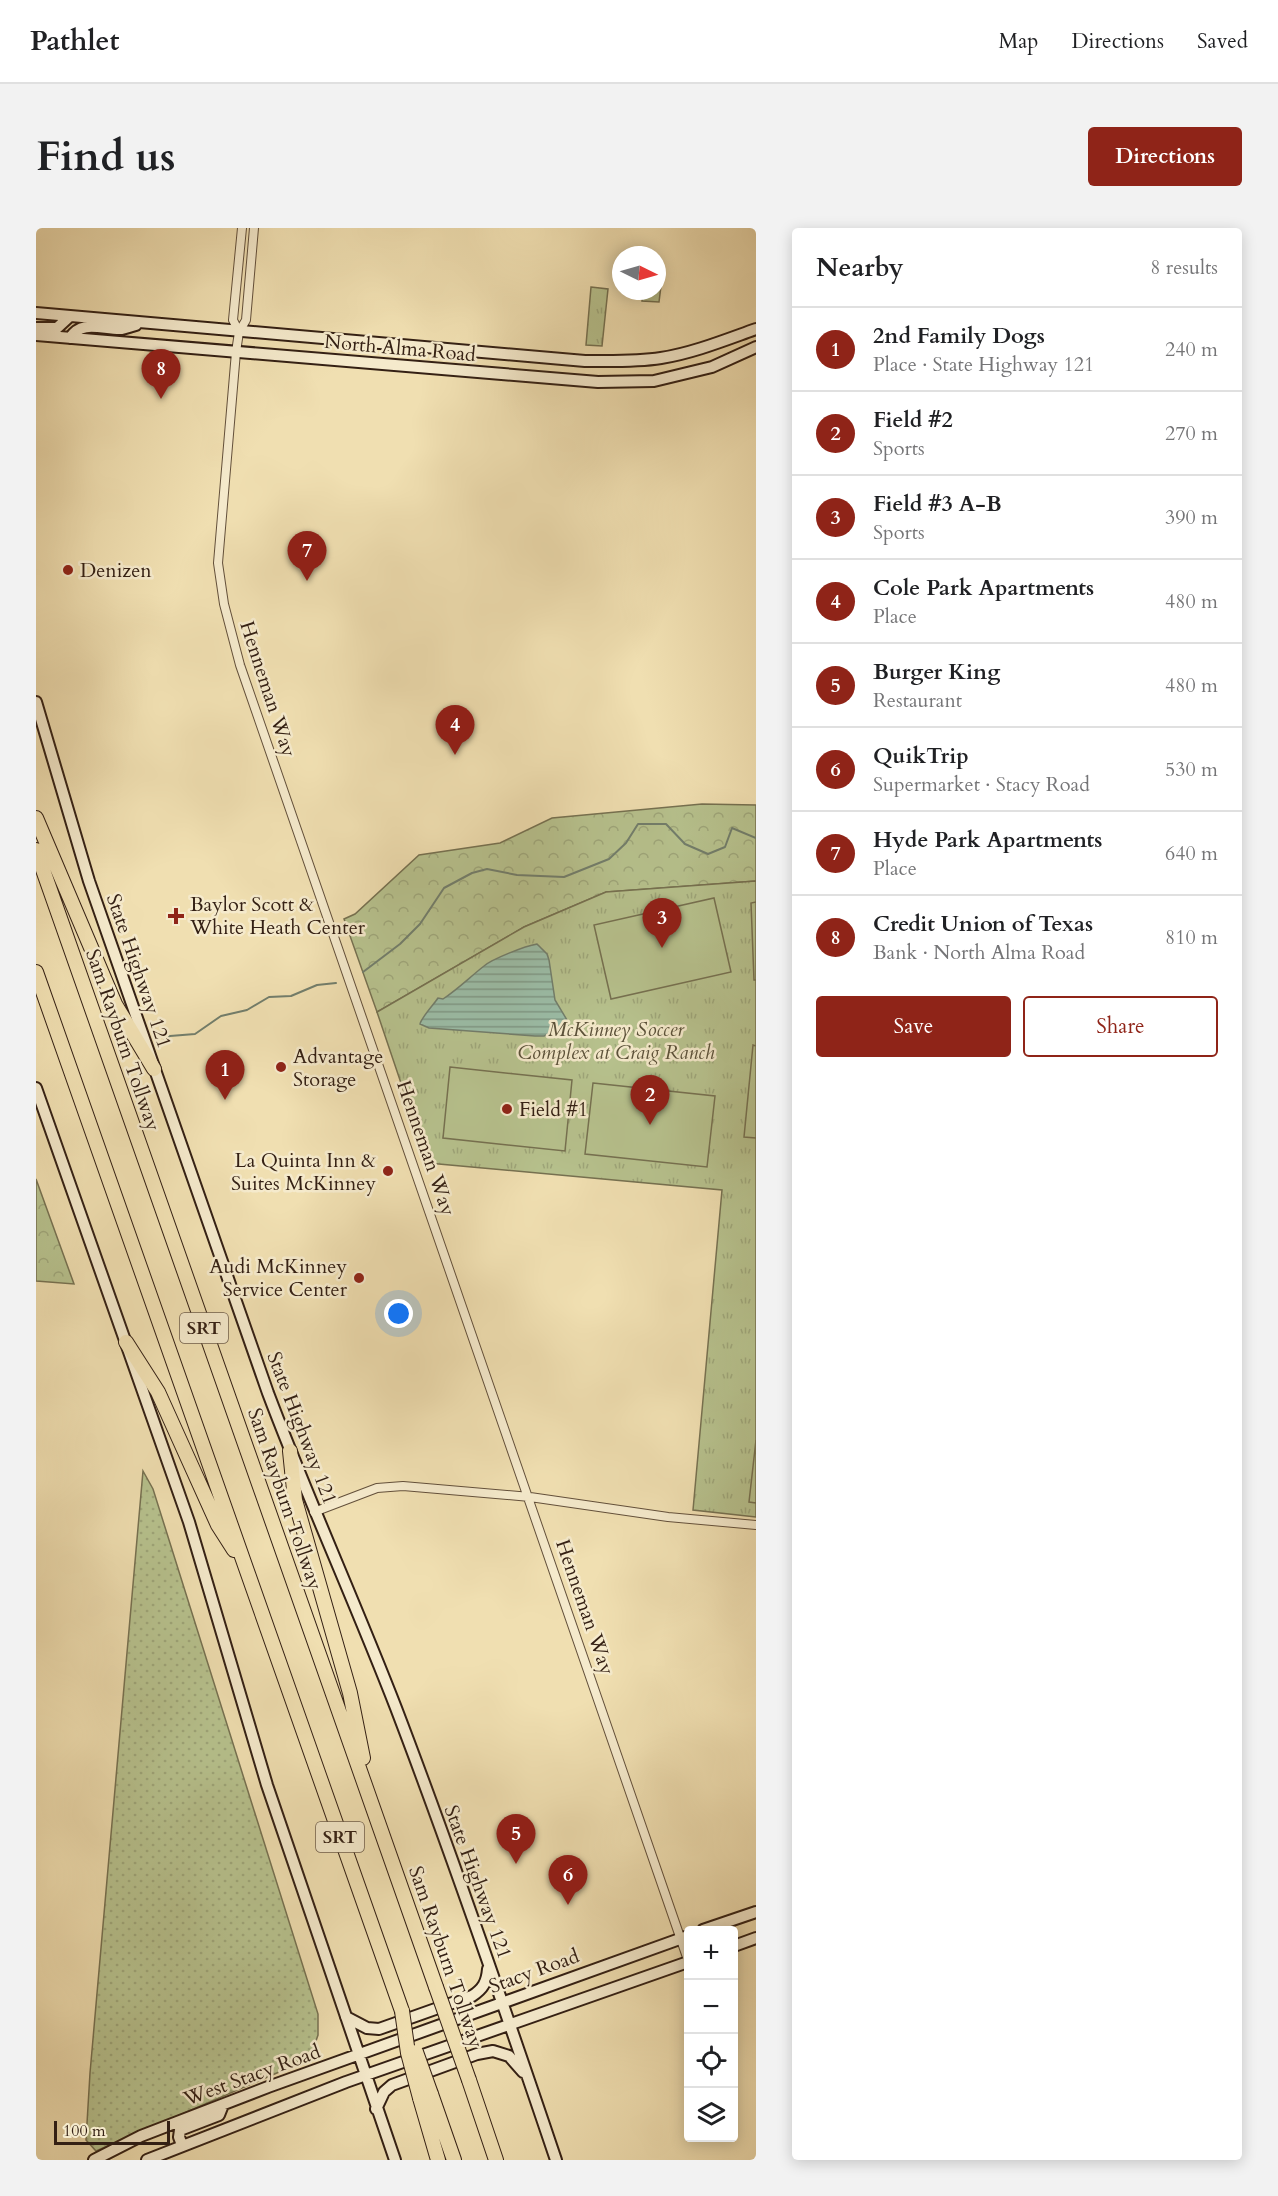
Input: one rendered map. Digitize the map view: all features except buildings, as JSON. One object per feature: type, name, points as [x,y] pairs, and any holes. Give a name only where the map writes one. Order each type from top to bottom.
[{"type":"highway","points":[[36,819],[115,1004],[154,1069]]},
{"type":"highway","name":"Sam Rayburn Tollway","points":[[36,850],[496,2160]]},
{"type":"highway","name":"SRT","points":[[36,972],[400,2006],[426,2096],[454,2160]]},
{"type":"highway","points":[[126,1342],[158,1392],[218,1525],[246,1568]]},
{"type":"highway","points":[[290,1451],[295,1500],[350,1693],[373,1807]]},
{"type":"highway","points":[[426,2096],[438,2160]]},
{"type":"main road","name":"North Alma Road","points":[[36,313],[585,361],[664,357],[699,349],[756,329]]},
{"type":"main road","points":[[36,328],[57,328],[70,316]]},
{"type":"main road","points":[[70,338],[78,328],[88,326],[122,329],[146,323]]},
{"type":"main road","name":"North Alma Road","points":[[36,335],[617,383],[654,381],[712,367],[756,347]]},
{"type":"main road","points":[[443,369],[445,349]]},
{"type":"main road","points":[[617,383],[619,361]]},
{"type":"main road","name":"State Highway 121","points":[[36,702],[89,881],[290,1451],[398,1714],[502,2002],[556,2160]]},
{"type":"main road","points":[[36,1088],[189,1521],[267,1785],[395,2160]]},
{"type":"main road","points":[[715,1926],[756,1912]]},
{"type":"main road","name":"Stacy Road","points":[[359,2055],[684,1937]]},
{"type":"main road","points":[[738,1945],[756,1938]]},
{"type":"main road","points":[[365,2075],[510,2026],[684,1962]]},
{"type":"main road","points":[[346,2016],[367,2028],[379,2029],[472,1996],[481,1990],[487,1980],[488,1963]]},
{"type":"main road","points":[[376,2109],[384,2092],[393,2085],[477,2054],[493,2051],[509,2056],[528,2077]]},
{"type":"main road","name":"West Stacy Road","points":[[94,2160],[141,2136],[359,2055]]},
{"type":"main road","name":"West Stacy Road","points":[[147,2160],[365,2075]]},
{"type":"main road","points":[[182,2145],[178,2137],[180,2130],[219,2115],[223,2105]]},
{"type":"street","name":"Henneman Way","points":[[239,332],[233,320],[242,228]]},
{"type":"street","name":"Henneman Way","points":[[254,228],[246,320],[239,332],[236,352],[218,563],[224,604],[240,665],[684,1937]]},
{"type":"street","points":[[314,1512],[376,1488],[403,1486],[530,1497],[668,1516],[756,1525]]},
{"type":"green space","points":[[591,287],[608,289],[602,346],[586,345]]},
{"type":"green space","points":[[642,300],[659,300],[659,302]]},
{"type":"green space","points":[[702,804],[756,805],[756,881],[606,892],[524,927],[377,1012],[344,919],[355,914],[419,855],[500,843],[552,818]]},
{"type":"green space","name":"McKinney Soccer Complex at Craig Ranch","points":[[756,881],[756,1517],[693,1510],[722,1190],[428,1163],[377,1012],[524,927],[606,892]]},
{"type":"green space","points":[[714,898],[731,972],[611,999],[594,925]]},
{"type":"green space","points":[[756,902],[756,980],[754,980],[751,903]]},
{"type":"green space","points":[[753,1045],[756,1046],[756,1138],[744,1137]]},
{"type":"green space","name":"Field #1","points":[[450,1067],[572,1080],[565,1151],[443,1138]]},
{"type":"green space","points":[[593,1083],[715,1096],[707,1167],[585,1154]]},
{"type":"green space","points":[[36,1179],[74,1284],[36,1281]]},
{"type":"green space","points":[[756,1440],[756,1503],[749,1502]]},
{"type":"green space","points":[[143,1471],[153,1489],[318,2014],[318,2035],[311,2055],[286,2069],[96,2151],[86,2140],[90,2073]]},
{"type":"shaded area","points":[[537,944],[547,954],[549,960],[555,1000],[567,1020],[568,1025],[565,1028],[544,1036],[535,1036],[429,1028],[420,1024],[438,998],[443,999],[488,963]]},
{"type":"waterway","points":[[363,972],[400,944],[420,924],[444,888],[472,873],[487,869],[517,875],[564,877],[609,859],[626,843],[638,824],[666,824],[685,844],[708,854],[725,847],[732,828],[756,838]]},
{"type":"waterway","points":[[160,1043],[170,1036],[195,1034],[221,1016],[247,1010],[269,997],[291,996],[317,985],[336,983]]},
{"type":"place","name":"Credit Union of Texas","points":[[161,399]]},
{"type":"place","name":"Denizen","points":[[68,570]]},
{"type":"place","name":"Hyde Park Apartments","points":[[307,581]]},
{"type":"place","name":"Cole Park Apartments","points":[[455,755]]},
{"type":"place","name":"Baylor Scott & White Heath Center","points":[[176,916]]},
{"type":"place","name":"Field #3 A-B","points":[[662,948]]},
{"type":"place","name":"Advantage Storage","points":[[281,1067]]},
{"type":"place","name":"2nd Family Dogs","points":[[225,1100]]},
{"type":"place","name":"Field #1","points":[[507,1109]]},
{"type":"place","name":"Field #2","points":[[650,1125]]},
{"type":"place","name":"La Quinta Inn & Suites McKinney","points":[[388,1171]]},
{"type":"place","name":"Audi McKinney Service Center","points":[[359,1278]]},
{"type":"place","name":"Burger King","points":[[516,1864]]},
{"type":"place","name":"QuikTrip","points":[[568,1905]]}]
